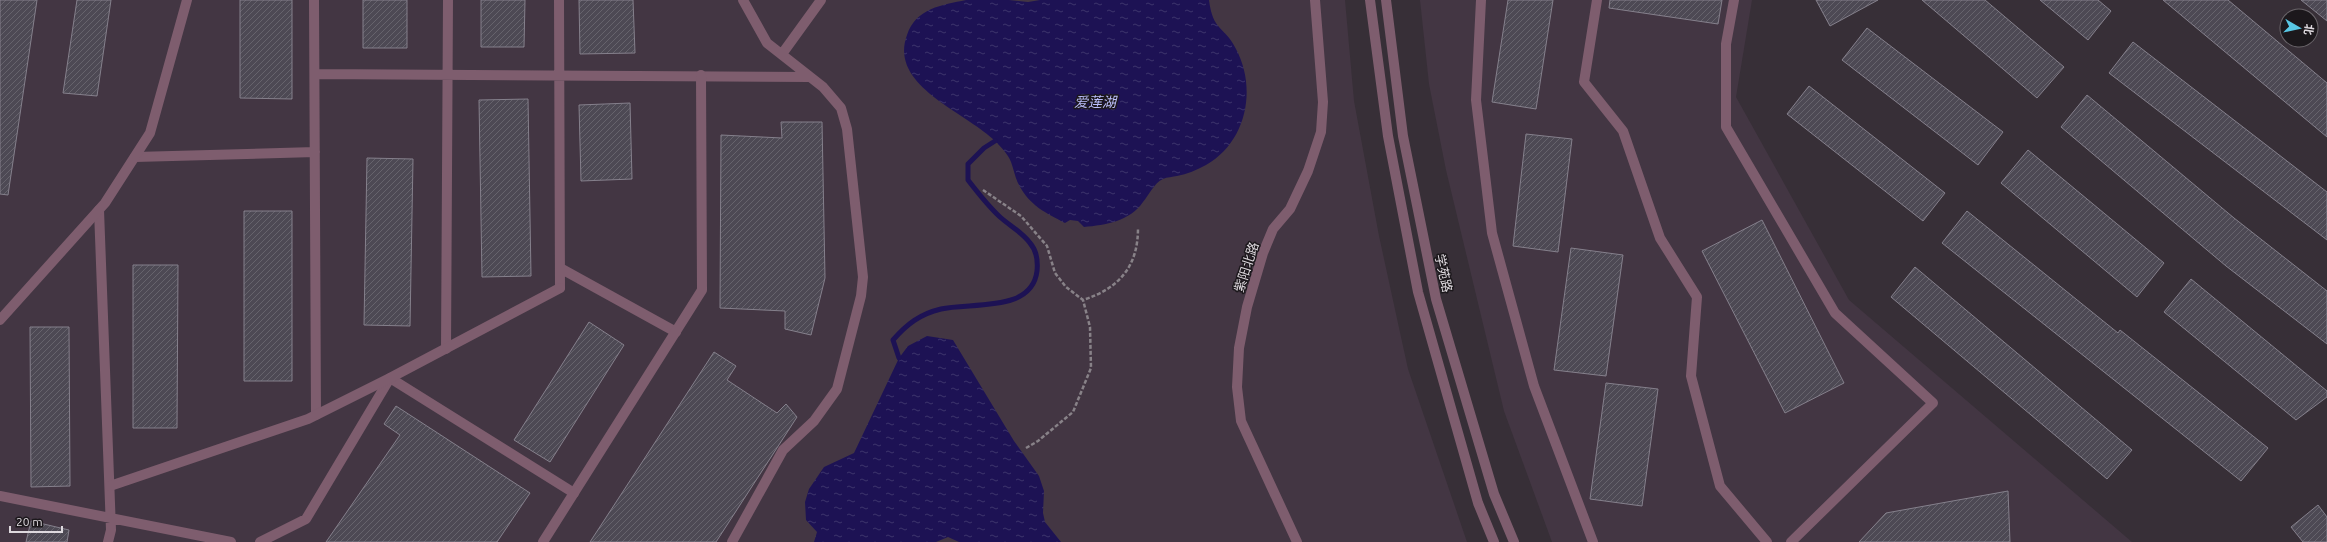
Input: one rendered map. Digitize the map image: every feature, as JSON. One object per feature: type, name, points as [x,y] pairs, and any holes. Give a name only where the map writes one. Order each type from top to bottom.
[{"type":"street","points":[[0,320],[99,210],[150,133],[187,0]]},
{"type":"street","points":[[314,0],[316,414]]},
{"type":"street","points":[[446,349],[448,0]]},
{"type":"street","points":[[110,486],[316,414],[390,378],[560,288],[559,0]]},
{"type":"street","points":[[732,542],[783,450],[814,422],[837,389],[861,296],[863,277],[847,129],[841,108],[823,87],[767,42],[742,0]]},
{"type":"street","points":[[782,54],[821,0]]},
{"type":"street","name":"紫阳北路","points":[[1297,542],[1241,421],[1237,387],[1240,348],[1246,314],[1262,253],[1273,229],[1290,209],[1308,171],[1321,132],[1323,102],[1315,0]]},
{"type":"street","points":[[1370,0],[1388,136],[1418,292],[1478,503],[1494,542]]},
{"type":"street","name":"学苑路","points":[[1386,0],[1403,136],[1436,299],[1494,494],[1514,542]]},
{"type":"street","points":[[1481,0],[1476,100],[1492,233],[1534,386],[1593,542]]},
{"type":"street","points":[[1597,0],[1584,82],[1623,131],[1660,238],[1698,297],[1691,376],[1720,486],[1767,542]]},
{"type":"street","points":[[1734,0],[1726,44],[1726,127],[1835,313],[1933,403],[1792,542]]},
{"type":"street","points":[[315,74],[701,75],[810,77]]},
{"type":"street","points":[[543,542],[702,290],[701,75]]},
{"type":"street","points":[[135,157],[315,152]]},
{"type":"street","points":[[99,210],[111,518],[111,530],[108,542]]},
{"type":"street","points":[[560,268],[676,332]]},
{"type":"street","points":[[390,378],[574,493]]},
{"type":"street","points":[[260,542],[306,519],[390,378]]},
{"type":"street","points":[[0,496],[231,542]]},
{"type":"path","points":[[983,190],[1021,216],[1046,246],[1055,273],[1066,287],[1083,300],[1090,327],[1091,368],[1073,412],[1038,441],[1026,448]]},
{"type":"path","points":[[1083,300],[1099,295],[1113,286],[1128,268],[1138,248],[1138,228]]},
{"type":"shaded area","points":[[0,0],[1345,0],[1354,101],[1379,236],[1408,369],[1467,542],[0,542]]},
{"type":"shaded area","points":[[1420,0],[1752,0],[1736,97],[1849,300],[2132,542],[1552,542],[1504,411],[1446,170],[1429,84]]},
{"type":"water","name":"爱莲湖","points":[[966,0],[1009,0],[1028,2],[1040,0],[1209,0],[1213,18],[1232,41],[1236,49],[1246,80],[1247,97],[1239,128],[1231,143],[1220,155],[1196,170],[1165,178],[1160,181],[1154,186],[1138,208],[1124,218],[1101,225],[1084,227],[1078,221],[1070,220],[1065,223],[1033,204],[1023,192],[1008,156],[995,141],[982,130],[933,96],[919,83],[909,69],[904,53],[907,35],[911,26],[923,13],[931,9]]},
{"type":"water","points":[[927,336],[953,340],[1014,441],[1039,476],[1044,491],[1043,513],[1045,522],[1061,542],[959,542],[948,537],[936,542],[814,542],[817,532],[806,520],[805,502],[809,489],[824,467],[854,453],[899,358],[908,346]]},
{"type":"building","points":[[0,0],[37,0],[8,195],[0,194]]},
{"type":"building","points":[[77,0],[111,0],[97,96],[63,93]]},
{"type":"building","points":[[240,0],[292,0],[292,99],[240,98]]},
{"type":"building","points":[[363,0],[407,0],[407,48],[363,48]]},
{"type":"building","points":[[481,0],[525,0],[524,47],[481,47]]},
{"type":"building","points":[[579,0],[633,0],[635,53],[580,54]]},
{"type":"building","points":[[1508,0],[1553,0],[1536,109],[1492,102]]},
{"type":"building","points":[[1610,0],[1722,0],[1718,24],[1609,8]]},
{"type":"building","points":[[1816,0],[1878,0],[1830,26]]},
{"type":"building","points":[[1922,0],[1985,0],[2064,67],[2037,98]]},
{"type":"building","points":[[2040,0],[2098,0],[2111,11],[2088,40]]},
{"type":"building","points":[[2163,0],[2228,0],[2279,43],[2279,48],[2285,48],[2327,83],[2327,137]]},
{"type":"building","points":[[2301,0],[2327,0],[2327,21],[2319,15],[2319,8],[2311,8]]},
{"type":"building","points":[[1867,28],[2003,132],[1978,165],[1842,60]]},
{"type":"building","points":[[2133,42],[2327,192],[2327,240],[2109,73]]},
{"type":"building","points":[[1809,86],[1945,193],[1923,221],[1787,114]]},
{"type":"building","points":[[2087,95],[2234,218],[2327,291],[2327,344],[2226,266],[2061,127]]},
{"type":"building","points":[[528,99],[531,276],[482,277],[479,100]]},
{"type":"building","points":[[630,103],[632,179],[581,181],[579,105]]},
{"type":"building","points":[[781,122],[822,122],[825,278],[811,335],[785,329],[785,311],[720,308],[721,135],[782,138]]},
{"type":"building","points":[[1526,134],[1572,139],[1558,252],[1513,246]]},
{"type":"building","points":[[2028,150],[2164,263],[2137,297],[2001,183]]},
{"type":"building","points":[[367,158],[413,159],[410,326],[364,325]]},
{"type":"building","points":[[244,211],[292,211],[292,381],[244,381]]},
{"type":"building","points":[[1967,211],[2118,333],[2120,330],[2268,448],[2241,481],[1942,243]]},
{"type":"building","points":[[1762,220],[1844,383],[1785,413],[1702,251]]},
{"type":"building","points":[[1571,248],[1623,255],[1606,376],[1554,370]]},
{"type":"building","points":[[133,265],[178,265],[177,428],[133,428]]},
{"type":"building","points":[[1915,267],[2132,450],[2107,479],[1891,297]]},
{"type":"building","points":[[2191,279],[2327,391],[2327,397],[2296,420],[2164,312]]},
{"type":"building","points":[[589,322],[624,345],[550,462],[514,440]]},
{"type":"building","points":[[30,327],[69,327],[70,486],[31,487]]},
{"type":"building","points":[[714,352],[736,366],[727,380],[777,413],[786,404],[797,417],[716,542],[590,542]]},
{"type":"building","points":[[1606,383],[1658,389],[1642,506],[1590,499]]},
{"type":"building","points":[[396,406],[530,493],[497,542],[326,542],[400,435],[384,424]]},
{"type":"building","points":[[2008,491],[2010,542],[1859,542],[1886,513]]},
{"type":"building","points":[[2318,505],[2327,517],[2327,542],[2303,542],[2291,527]]},
{"type":"building","points":[[31,521],[69,530],[67,542],[26,542]]},
{"type":"waterway","points":[[899,358],[893,340],[914,320],[941,309],[983,305],[1012,300],[1024,294],[1033,284],[1037,271],[1037,264],[1036,253],[1032,246],[1027,239],[996,213],[968,180],[968,164],[984,148],[995,141]]}]
